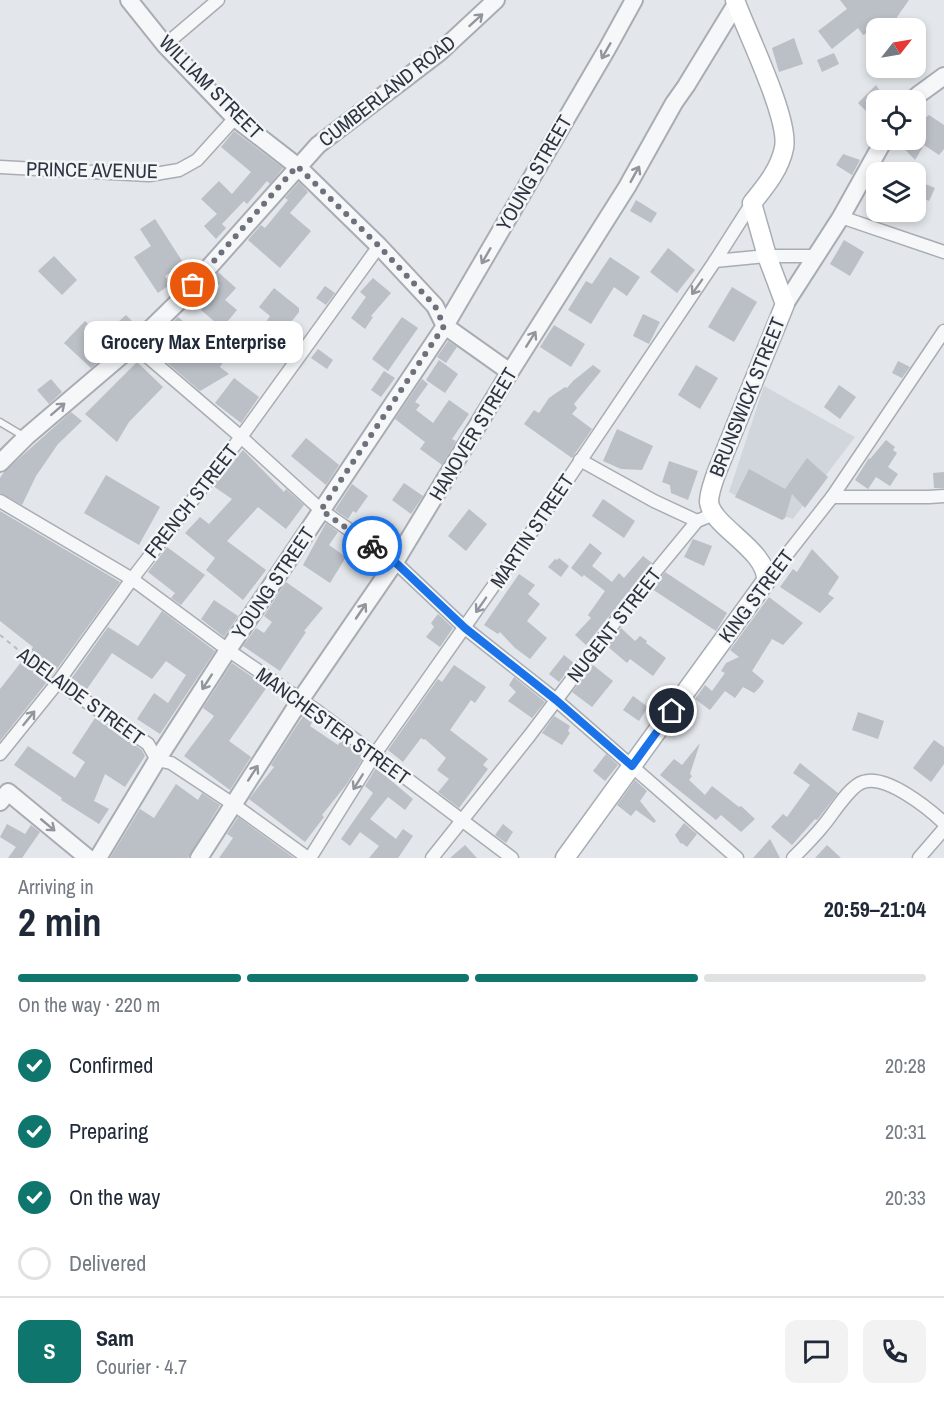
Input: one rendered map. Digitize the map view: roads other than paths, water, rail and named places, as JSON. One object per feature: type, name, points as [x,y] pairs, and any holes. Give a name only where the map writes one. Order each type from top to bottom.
[{"type":"main road","points":[[736,2],[766,78],[785,137],[779,163],[766,186],[752,203]]},
{"type":"main road","name":"BRUNSWICK STREET","points":[[706,518],[711,488],[785,304],[767,256],[752,203]]},
{"type":"main road","points":[[706,518],[764,566],[766,581]]},
{"type":"main road","name":"KING STREET","points":[[565,858],[766,581]]},
{"type":"street","name":"WILLIAM STREET","points":[[129,0],[165,45],[235,118],[297,166],[379,246],[435,306],[444,326]]},
{"type":"street","points":[[165,45],[219,0]]},
{"type":"street","name":"CUMBERLAND ROAD","points":[[0,463],[26,437],[134,345],[178,302],[318,145],[440,52],[496,0]]},
{"type":"street","name":"YOUNG STREET","points":[[98,858],[157,760],[228,650],[444,326],[634,0]]},
{"type":"street","name":"HANOVER STREET","points":[[199,858],[301,699],[395,562],[510,372],[627,187],[674,103],[736,2]]},
{"type":"street","points":[[925,90],[944,76]]},
{"type":"street","name":"PRINCE AVENUE","points":[[0,167],[149,175],[179,170],[197,159],[235,118]]},
{"type":"street","points":[[785,304],[841,217],[878,150]]},
{"type":"street","name":"MARTIN STREET","points":[[309,858],[375,754],[554,500],[752,203]]},
{"type":"street","points":[[841,217],[944,252]]},
{"type":"street","name":"FRENCH STREET","points":[[0,754],[58,682],[132,579],[241,437],[379,246]]},
{"type":"street","points":[[715,261],[767,256],[814,256]]},
{"type":"street","points":[[444,326],[510,372]]},
{"type":"street","name":"KING STREET","points":[[766,581],[832,497],[944,331]]},
{"type":"street","points":[[134,345],[241,437],[321,510],[395,562],[465,628],[556,700],[737,858]]},
{"type":"street","points":[[580,460],[654,501],[706,518]]},
{"type":"street","points":[[832,497],[944,496]]},
{"type":"street","name":"MANCHESTER STREET","points":[[0,501],[132,579],[228,650],[301,699],[512,858]]},
{"type":"street","name":"NUGENT STREET","points":[[432,858],[530,735],[627,606],[706,518]]},
{"type":"street","name":"ADELAIDE STREET","points":[[58,682],[148,744],[157,760],[171,763],[309,858]]},
{"type":"street","points":[[793,858],[821,829],[853,788],[863,782],[877,781],[898,790],[928,808],[944,823]]},
{"type":"street","points":[[3,793],[88,858]]},
{"type":"street","points":[[919,858],[944,829]]},
{"type":"lane","points":[[0,422],[26,437]]},
{"type":"place","name":"Grocery Max Enterprise","points":[[193,285]]}]
